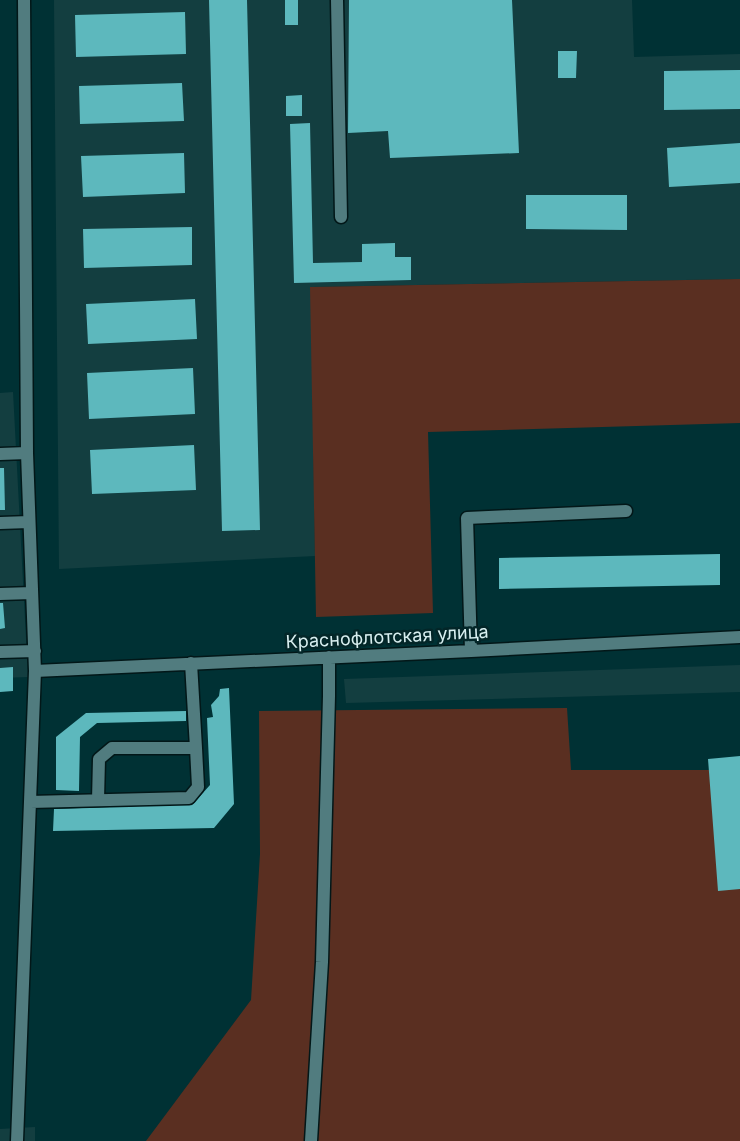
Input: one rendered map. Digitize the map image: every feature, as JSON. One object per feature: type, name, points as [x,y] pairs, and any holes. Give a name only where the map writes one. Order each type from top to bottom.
[{"type":"street","points":[[18,1141],[35,671],[27,453],[24,0]]},
{"type":"street","points":[[337,0],[341,217]]},
{"type":"street","points":[[0,454],[27,453]]},
{"type":"street","points":[[471,651],[467,518],[626,511]]},
{"type":"street","points":[[0,523],[30,522]]},
{"type":"street","points":[[0,594],[32,593]]},
{"type":"street","name":"Краснофлотская улица","points":[[35,671],[740,637]]},
{"type":"street","points":[[0,652],[35,651]]},
{"type":"street","points":[[311,1141],[322,962],[329,657]]},
{"type":"street","points":[[30,802],[189,798],[198,787],[192,664]]},
{"type":"street","points":[[98,800],[99,759],[112,748],[196,748]]},
{"type":"shaded area","points":[[54,0],[632,0],[634,57],[740,54],[740,279],[311,287],[315,556],[59,569]]},
{"type":"shaded area","points":[[740,279],[740,423],[428,432],[433,613],[316,617],[310,287]]},
{"type":"shaded area","points":[[13,392],[28,677],[0,678],[0,393]]},
{"type":"shaded area","points":[[740,665],[740,692],[346,703],[344,679]]},
{"type":"shaded area","points":[[567,708],[571,770],[740,770],[740,1141],[146,1141],[251,1000],[260,854],[259,711]]},
{"type":"shaded area","points":[[35,1127],[35,1141],[0,1141],[0,1129]]},
{"type":"building","points":[[209,0],[247,0],[260,530],[222,531]]},
{"type":"building","points":[[285,0],[298,0],[298,25],[285,25]]},
{"type":"building","points":[[349,0],[512,0],[519,153],[390,158],[388,131],[348,133]]},
{"type":"building","points":[[185,12],[186,54],[76,57],[75,15]]},
{"type":"building","points":[[558,51],[577,51],[576,78],[558,78]]},
{"type":"building","points":[[740,70],[740,109],[664,110],[664,71]]},
{"type":"building","points":[[182,83],[184,121],[80,124],[79,86]]},
{"type":"building","points":[[302,95],[302,116],[286,116],[286,96]]},
{"type":"building","points":[[310,123],[313,263],[362,262],[362,244],[395,243],[395,257],[411,257],[411,280],[294,283],[290,124]]},
{"type":"building","points":[[740,143],[740,183],[669,187],[667,148]]},
{"type":"building","points":[[184,153],[185,193],[83,197],[81,156]]},
{"type":"building","points":[[526,195],[627,195],[627,230],[526,229]]},
{"type":"building","points":[[192,227],[192,265],[84,268],[83,229]]},
{"type":"building","points":[[195,299],[197,339],[88,344],[86,304]]},
{"type":"building","points":[[193,368],[195,414],[89,419],[87,373]]},
{"type":"building","points":[[194,445],[196,490],[92,494],[90,450]]},
{"type":"building","points":[[0,468],[4,468],[5,510],[0,510]]},
{"type":"building","points":[[720,554],[720,585],[499,589],[499,558]]},
{"type":"building","points":[[0,603],[3,603],[5,628],[0,629]]},
{"type":"building","points":[[13,667],[13,691],[0,692],[0,668]]},
{"type":"building","points":[[229,688],[234,804],[214,828],[53,831],[54,809],[193,804],[210,785],[207,718],[213,717],[211,705],[219,696],[220,689]]},
{"type":"building","points":[[186,711],[186,721],[97,723],[80,737],[79,791],[56,790],[56,737],[86,713]]},
{"type":"building","points":[[740,756],[740,889],[718,891],[708,759]]}]
